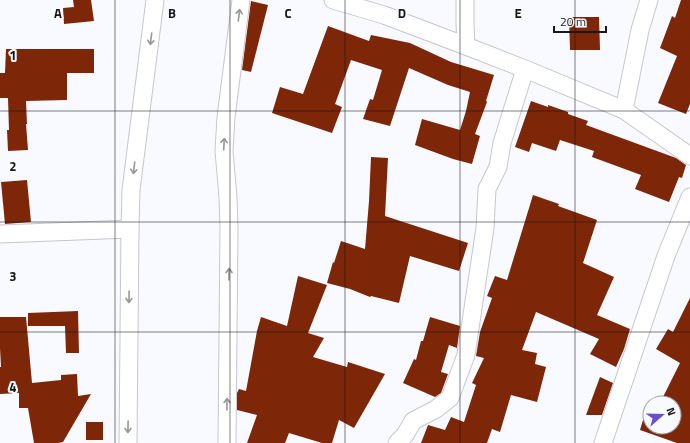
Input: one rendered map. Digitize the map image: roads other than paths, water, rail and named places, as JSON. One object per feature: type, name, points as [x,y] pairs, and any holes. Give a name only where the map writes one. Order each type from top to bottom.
[{"type":"street","points":[[128,443],[131,190],[156,0]]},
{"type":"street","points":[[226,443],[229,228],[224,151],[226,117],[240,0]]},
{"type":"street","points":[[333,0],[384,15],[526,69],[624,110],[690,156]]},
{"type":"street","points":[[465,0],[466,46]]},
{"type":"street","points":[[624,110],[640,30],[649,0]]},
{"type":"street","points":[[397,443],[405,435],[413,421],[436,409],[450,398],[466,355],[485,228],[487,190],[498,166],[502,143],[526,69]]},
{"type":"street","points":[[603,443],[666,256],[690,197]]},
{"type":"street","points":[[0,234],[130,229]]}]
